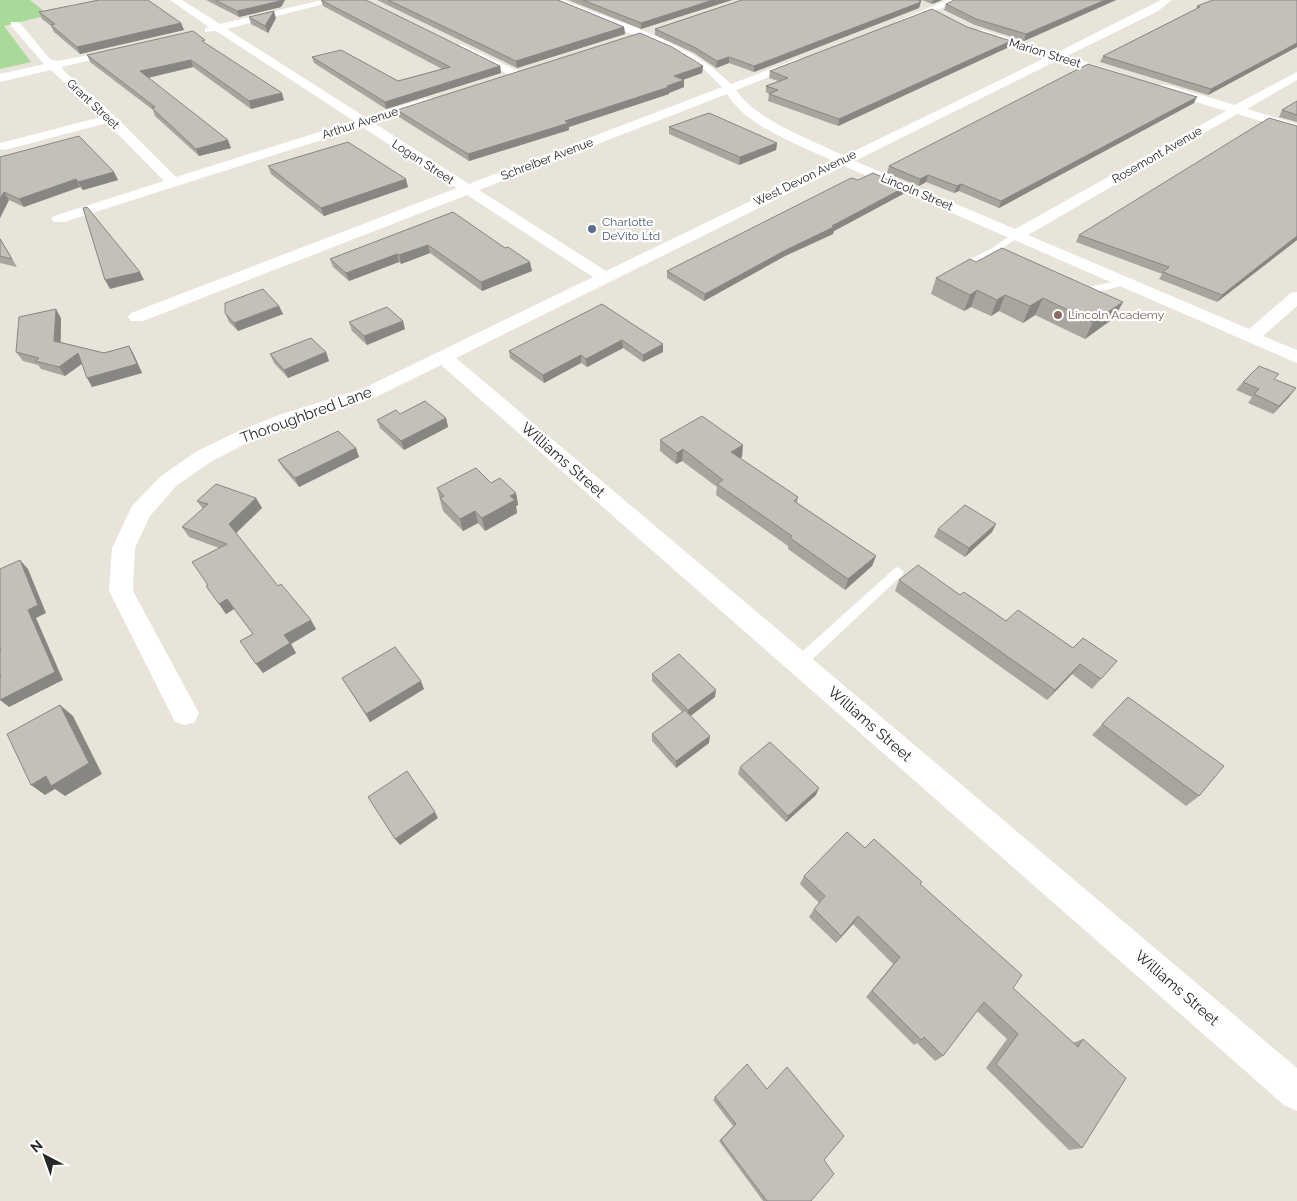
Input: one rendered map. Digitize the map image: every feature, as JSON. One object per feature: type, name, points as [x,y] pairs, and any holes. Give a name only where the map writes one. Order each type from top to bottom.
[{"type":"street","name":"Logan Street","points":[[174,0],[466,190],[604,277]]},
{"type":"street","points":[[199,32],[334,0]]},
{"type":"street","name":"Lincoln Street","points":[[554,0],[672,46],[709,68],[729,88],[738,102],[768,124],[842,160],[1297,357]]},
{"type":"street","points":[[885,28],[937,13],[956,0]]},
{"type":"street","name":"West Devon Avenue","points":[[442,356],[1154,9],[1167,0]]},
{"type":"street","points":[[918,3],[937,13]]},
{"type":"street","name":"Grant Street","points":[[15,24],[46,60],[56,65],[57,70],[110,118],[174,183]]},
{"type":"street","points":[[624,39],[661,28]]},
{"type":"street","name":"Marion Street","points":[[970,29],[1055,57],[1131,79]]},
{"type":"street","points":[[452,42],[521,72],[498,80]]},
{"type":"street","points":[[0,78],[132,48]]},
{"type":"street","name":"Schreiber Avenue","points":[[137,317],[812,56]]},
{"type":"street","name":"Rosemont Avenue","points":[[1018,235],[1297,75]]},
{"type":"street","points":[[1150,85],[1297,128]]},
{"type":"street","name":"Arthur Avenue","points":[[58,219],[442,97]]},
{"type":"street","points":[[5,146],[110,118]]},
{"type":"street","points":[[1251,337],[1297,298]]},
{"type":"street","name":"Williams Street","points":[[442,356],[1297,1092]]},
{"type":"street","name":"Thoroughbred Lane","points":[[185,713],[121,591],[119,574],[123,548],[133,522],[144,506],[173,475],[230,443],[292,417],[369,393],[442,356]]},
{"type":"lane","points":[[953,271],[998,249],[1018,235]]},
{"type":"lane","points":[[998,249],[1018,263]]},
{"type":"lane","points":[[1073,288],[1080,290],[1098,289],[1125,282]]},
{"type":"lane","points":[[799,663],[898,572]]},
{"type":"green space","points":[[0,0],[30,0],[49,15],[4,26],[31,62],[0,69]]},
{"type":"building","points":[[99,0],[148,0],[181,23],[77,47],[51,25],[55,24],[39,12]]},
{"type":"building","points":[[215,0],[280,0],[280,1],[237,11]]},
{"type":"building","points":[[321,0],[366,0],[500,66],[385,102],[312,57],[341,50],[398,81],[450,67]]},
{"type":"building","points":[[388,0],[558,0],[624,27],[516,61]]},
{"type":"building","points":[[583,0],[713,0],[641,23]]},
{"type":"building","points":[[742,0],[918,0],[921,2],[754,66],[729,57],[717,61],[694,47],[655,29]]},
{"type":"building","points":[[954,0],[1105,0],[1026,34],[976,19],[946,4]]},
{"type":"building","points":[[1213,0],[1297,0],[1297,43],[1211,89],[1103,56],[1200,7],[1197,6]]},
{"type":"building","points":[[932,9],[967,27],[1011,41],[839,119],[769,94],[778,90],[766,86],[788,78],[770,71]]},
{"type":"building","points":[[274,11],[265,26],[249,17]]},
{"type":"building","points":[[193,31],[205,40],[202,41],[282,93],[249,101],[191,60],[140,71],[228,140],[196,149],[152,108],[155,107],[87,55]]},
{"type":"building","points":[[640,33],[672,47],[703,66],[674,76],[684,80],[667,86],[669,87],[565,121],[569,123],[468,154],[397,110]]},
{"type":"building","points":[[1088,64],[1197,97],[1001,201],[961,184],[957,186],[928,175],[920,179],[889,166]]},
{"type":"building","points":[[1297,101],[1297,115],[1282,110]]},
{"type":"building","points":[[709,113],[777,143],[740,157],[669,127]]},
{"type":"building","points":[[1269,118],[1297,126],[1297,236],[1222,295],[1163,272],[1169,267],[1079,235]]},
{"type":"building","points":[[79,136],[114,172],[78,182],[76,179],[19,199],[4,192],[0,199],[0,157]]},
{"type":"building","points":[[348,142],[406,179],[321,208],[268,166]]},
{"type":"building","points":[[873,173],[905,187],[832,226],[834,227],[786,250],[705,294],[667,271],[851,178],[858,180]]},
{"type":"building","points":[[87,207],[140,272],[105,280],[83,208]]},
{"type":"building","points":[[453,212],[505,248],[508,247],[530,262],[481,282],[428,245],[399,255],[397,254],[346,273],[330,259]]},
{"type":"building","points":[[0,239],[12,259],[0,256]]},
{"type":"building","points":[[1002,248],[1123,302],[1093,322],[1043,298],[1030,306],[1005,295],[997,300],[977,290],[970,295],[936,278],[970,259],[976,262]]},
{"type":"building","points":[[263,289],[279,306],[234,323],[225,313],[225,303]]},
{"type":"building","points":[[602,304],[663,344],[643,355],[622,340],[586,359],[581,355],[543,375],[509,351]]},
{"type":"building","points":[[387,307],[403,321],[364,336],[349,322]]},
{"type":"building","points":[[56,309],[54,341],[104,353],[129,346],[137,364],[87,378],[78,353],[59,367],[35,361],[39,358],[16,352],[19,317]]},
{"type":"building","points":[[311,338],[326,352],[284,370],[270,354]]},
{"type":"building","points":[[1259,366],[1279,374],[1274,379],[1296,388],[1279,406],[1254,394],[1259,389],[1243,382]]},
{"type":"building","points":[[425,401],[446,418],[401,441],[377,420],[396,410],[400,414]]},
{"type":"building","points":[[702,416],[743,445],[731,452],[798,497],[794,501],[876,556],[848,579],[790,538],[792,536],[717,484],[723,480],[683,449],[677,453],[660,440]]},
{"type":"building","points":[[338,431],[356,448],[295,478],[278,460]]},
{"type":"building","points":[[476,468],[491,483],[500,478],[516,493],[510,496],[515,500],[482,518],[475,511],[460,519],[440,498],[444,496],[437,488]]},
{"type":"building","points":[[216,484],[256,498],[229,524],[278,586],[281,584],[311,620],[284,635],[290,643],[256,664],[240,641],[253,634],[227,599],[219,604],[192,562],[227,544],[182,527],[208,504],[197,501]]},
{"type":"building","points":[[965,505],[996,524],[969,548],[938,529]]},
{"type":"building","points":[[20,560],[38,605],[28,610],[55,672],[0,700],[0,569]]},
{"type":"building","points":[[918,565],[960,595],[964,592],[1006,621],[1018,610],[1073,648],[1083,638],[1117,661],[1101,679],[1080,664],[1055,690],[899,580]]},
{"type":"building","points":[[395,647],[421,681],[366,714],[342,678]]},
{"type":"building","points":[[679,654],[716,690],[688,710],[652,674]]},
{"type":"building","points":[[1128,697],[1224,766],[1199,796],[1102,724]]},
{"type":"building","points":[[60,705],[89,763],[51,786],[46,776],[31,785],[7,734]]},
{"type":"building","points":[[685,710],[710,736],[676,761],[652,734]]},
{"type":"building","points":[[770,742],[819,788],[788,816],[740,767]]},
{"type":"building","points":[[407,771],[435,812],[395,839],[368,797]]},
{"type":"building","points":[[847,832],[865,848],[874,839],[922,882],[920,884],[1022,975],[1013,988],[1078,1047],[1083,1039],[1126,1078],[1082,1148],[996,1064],[1018,1034],[984,1002],[943,1056],[924,1037],[921,1040],[872,991],[900,957],[858,916],[841,936],[814,909],[825,896],[804,876]]},
{"type":"building","points":[[747,1064],[767,1089],[787,1067],[844,1136],[824,1160],[834,1174],[811,1201],[767,1201],[721,1140],[736,1124],[715,1097]]},
{"type":"place","name":"Charlotte DeVito Ltd","points":[[592,229]]},
{"type":"place","name":"Lincoln Academy","points":[[1058,315]]}]
